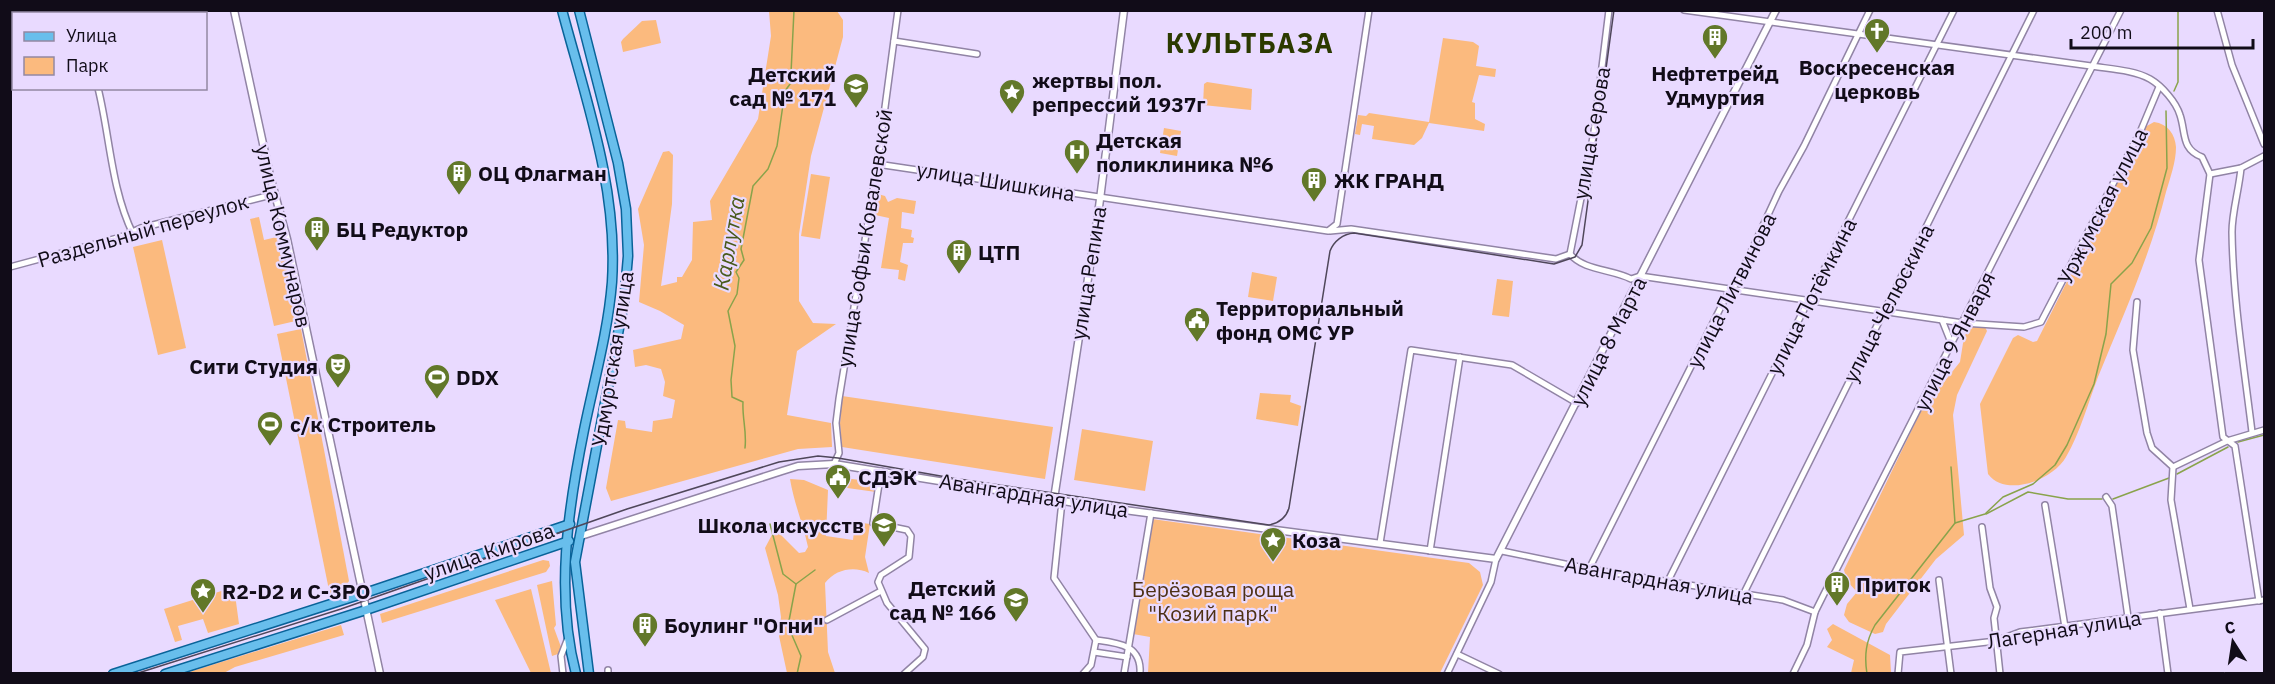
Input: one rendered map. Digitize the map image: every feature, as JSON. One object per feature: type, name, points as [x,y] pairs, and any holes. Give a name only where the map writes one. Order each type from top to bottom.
[{"type":"main road","name":"Удмуртская улица","points":[[562,10],[604,169],[614,235],[609,306],[566,542],[564,564],[569,636],[576,674]]},
{"type":"main road","name":"Удмуртская улица","points":[[579,10],[618,163],[626,209],[628,256],[624,302],[575,562],[589,674]]},
{"type":"main road","points":[[579,468],[583,472],[593,471]]},
{"type":"main road","name":"улица Кирова","points":[[113,674],[570,524],[581,536],[366,610],[165,674]]},
{"type":"main road","points":[[567,607],[580,606]]},
{"type":"street","name":"улица Коммунаров","points":[[234,10],[287,239],[380,674]]},
{"type":"street","name":"улица Софьи Ковалевской","points":[[834,464],[839,453],[836,423],[839,399],[877,164],[898,10]]},
{"type":"street","name":"улица Репина","points":[[1054,499],[1100,196],[1124,10]]},
{"type":"street","points":[[1328,231],[1337,224],[1369,10]]},
{"type":"street","name":"улица Серова","points":[[1570,254],[1594,132],[1610,10]]},
{"type":"street","name":"улица 8 Марта","points":[[1447,674],[1491,582],[1496,560],[1776,10]]},
{"type":"street","name":"улица Литвинова","points":[[1589,569],[1730,290],[1736,284],[1779,191],[1804,146],[1870,10]]},
{"type":"street","name":"улица Потёмкина","points":[[1668,581],[1954,10]]},
{"type":"street","name":"улица Челюскина","points":[[1743,595],[2034,10]]},
{"type":"street","name":"улица 9 Января","points":[[1793,674],[1810,637],[1815,612],[2121,10]]},
{"type":"street","points":[[2217,10],[2232,65],[2265,144]]},
{"type":"street","points":[[1688,11],[2012,54],[2138,75],[2151,80],[2176,105],[2186,145],[2194,154],[2202,157],[2210,174],[2199,260],[2223,437],[2235,446],[2262,601]]},
{"type":"street","points":[[894,41],[977,54]]},
{"type":"street","name":"Уржумская улица","points":[[1963,323],[2024,327],[2041,322],[2137,139],[2158,87]]},
{"type":"street","points":[[98,90],[113,168],[133,234]]},
{"type":"street","points":[[2210,174],[2241,168],[2265,156]]},
{"type":"street","name":"улица Шишкина","points":[[877,164],[1328,231],[1351,229],[1556,259],[1570,254]]},
{"type":"street","points":[[2241,168],[2239,198],[2233,218],[2233,274],[2252,432]]},
{"type":"street","name":"Раздельный переулок","points":[[10,267],[133,234],[141,228],[275,194]]},
{"type":"street","points":[[1570,254],[1580,264],[1618,272],[1631,279],[1640,276],[1963,323]]},
{"type":"street","points":[[2137,302],[2133,350],[2147,433],[2152,448],[2173,467]]},
{"type":"street","points":[[1942,320],[1952,345]]},
{"type":"street","points":[[1380,543],[1411,350],[1512,365],[1577,403]]},
{"type":"street","points":[[1430,551],[1460,357]]},
{"type":"street","points":[[2173,467],[2227,441],[2265,430]]},
{"type":"street","name":"Авангардная улица","points":[[581,536],[790,468],[834,464],[1062,501],[1496,560]]},
{"type":"street","points":[[2173,467],[2171,500],[2190,609]]},
{"type":"street","points":[[881,471],[873,523],[907,531],[911,536],[909,557],[881,575],[878,582],[880,591],[925,649],[923,657],[904,674]]},
{"type":"street","points":[[2106,497],[2112,506],[2128,616]]},
{"type":"street","points":[[1062,501],[1054,578],[1096,640],[1091,665],[1083,674]]},
{"type":"street","points":[[2045,505],[2065,627]]},
{"type":"street","points":[[1124,674],[1150,513]]},
{"type":"street","points":[[1982,527],[1990,588],[1997,607],[1994,618],[2000,674]]},
{"type":"street","name":"Авангардная улица","points":[[1502,551],[1589,569],[1783,600],[1815,612]]},
{"type":"street","points":[[1939,580],[1951,674]]},
{"type":"street","points":[[827,620],[880,591]]},
{"type":"street","name":"Лагерная улица","points":[[1898,674],[1900,652],[1996,640],[2020,632],[2128,616],[2262,601]]},
{"type":"street","points":[[2160,613],[2168,674]]},
{"type":"street","name":"Удмуртская улица","points":[[563,674],[561,656],[569,636]]},
{"type":"street","points":[[1096,640],[1127,645],[1138,656],[1140,674]]},
{"type":"street","points":[[1094,652],[1126,657]]},
{"type":"street","points":[[1457,654],[1499,674]]},
{"type":"green space","points":[[769,11],[837,11],[843,20],[843,37],[811,156],[799,234],[799,301],[813,323],[836,324],[797,351],[787,415],[831,423],[832,447],[798,449],[611,501],[606,488],[618,420],[625,421],[626,428],[652,432],[653,421],[672,418],[675,400],[663,396],[665,382],[661,369],[646,365],[635,367],[633,350],[681,339],[684,325],[639,302],[644,245],[638,209],[663,152],[669,151],[673,155],[672,204],[661,286],[677,282],[677,277],[682,277],[692,260],[693,222],[712,220],[710,201],[758,119],[771,36]]},
{"type":"green space","points":[[656,20],[661,43],[623,52],[621,42],[623,39],[642,21]]},
{"type":"green space","points":[[1443,38],[1473,42],[1479,46],[1476,66],[1496,69],[1495,77],[1479,75],[1472,102],[1475,103],[1475,119],[1485,124],[1484,131],[1429,123],[1422,138],[1414,145],[1372,139],[1374,126],[1362,124],[1360,135],[1355,134],[1358,115],[1366,116],[1369,113],[1429,122]]},
{"type":"green space","points":[[1207,82],[1252,89],[1251,110],[1203,105],[1204,84]]},
{"type":"green space","points":[[2154,122],[2167,127],[2174,138],[2176,153],[2172,170],[2144,263],[2076,438],[2060,465],[2040,479],[2017,485],[2006,485],[1996,481],[1988,474],[1980,404],[2013,338],[2018,335],[2033,342],[2037,341],[2145,127]]},
{"type":"green space","points":[[1164,128],[1181,131],[1177,156],[1160,153]]},
{"type":"green space","points":[[811,174],[830,177],[820,239],[801,236]]},
{"type":"green space","points":[[878,194],[885,196],[888,202],[897,198],[916,201],[914,214],[902,212],[901,228],[912,230],[911,237],[914,238],[913,243],[903,243],[900,262],[908,265],[905,281],[898,279],[899,270],[881,268],[889,218],[875,215]]},
{"type":"green space","points":[[259,217],[264,240],[281,236],[300,320],[274,326],[250,219]]},
{"type":"green space","points":[[162,240],[186,348],[158,355],[133,247]]},
{"type":"green space","points":[[1252,272],[1277,277],[1273,301],[1248,297]]},
{"type":"green space","points":[[1497,279],[1513,281],[1509,317],[1492,315]]},
{"type":"green space","points":[[1970,327],[1985,327],[1987,331],[1957,395],[1953,415],[1964,535],[1936,559],[1886,624],[1883,632],[1875,634],[1849,622],[1844,615],[1847,604],[1857,592],[1847,581],[1844,570],[1919,415],[1937,384],[1944,382],[1960,362],[1964,337]]},
{"type":"green space","points":[[301,329],[349,581],[342,592],[330,595],[277,334]]},
{"type":"green space","points":[[1260,393],[1291,395],[1290,402],[1301,406],[1298,426],[1256,419]]},
{"type":"green space","points":[[842,396],[1053,427],[1045,479],[842,447],[840,424]]},
{"type":"green space","points":[[1082,429],[1153,441],[1145,491],[1074,480]]},
{"type":"green space","points":[[835,477],[877,482],[876,492],[833,486]]},
{"type":"green space","points":[[790,479],[804,480],[828,490],[826,536],[853,540],[855,522],[870,524],[865,557],[869,573],[846,570],[829,578],[825,583],[828,652],[835,673],[787,673],[779,636],[781,617],[778,595],[765,548],[775,529],[799,553],[805,552],[808,547]]},
{"type":"green space","name":"Берёзовая роща \"Козий парк\"","points":[[1152,519],[1469,563],[1480,572],[1483,585],[1440,673],[1148,673],[1150,637],[1133,634]]},
{"type":"green space","points":[[543,560],[549,561],[550,566],[546,572],[382,623],[380,614]]},
{"type":"green space","points":[[552,581],[556,625],[554,628],[561,647],[558,654],[552,656],[537,585]]},
{"type":"green space","points":[[234,587],[239,624],[208,633],[203,619],[178,626],[182,640],[175,642],[164,609]]},
{"type":"green space","points":[[531,589],[551,673],[531,673],[495,600]]},
{"type":"green space","points":[[1833,624],[1890,655],[1891,673],[1851,673],[1854,660],[1827,647],[1832,640],[1827,629]]},
{"type":"green space","points":[[341,625],[344,635],[235,667],[224,673],[186,673]]},
{"type":"waterway","name":"Карлутка","points":[[745,448],[743,402],[732,397],[731,380],[735,346],[728,311],[737,294],[739,278],[736,272],[744,260],[741,249],[753,186],[768,169],[777,146],[785,91],[795,77],[791,73],[794,10]]},
{"type":"waterway","points":[[2174,91],[2178,82],[2178,10]]},
{"type":"waterway","points":[[1867,674],[1867,648],[1875,625],[1955,523],[1985,514],[2003,497],[2033,484],[2055,465],[2067,445],[2094,384],[2106,334],[2111,284],[2132,263],[2151,228],[2167,168],[2166,111]]},
{"type":"waterway","points":[[2238,442],[2264,435]]},
{"type":"waterway","points":[[2177,474],[2228,447]]},
{"type":"waterway","points":[[1951,467],[1955,523]]},
{"type":"waterway","points":[[2113,499],[2169,478]]},
{"type":"waterway","points":[[1986,514],[2028,492],[2068,499],[2102,499]]},
{"type":"waterway","name":"Карлутка","points":[[770,524],[783,574],[796,584],[788,626],[801,656],[797,674]]},
{"type":"waterway","points":[[796,584],[815,570]]},
{"type":"tram line","points":[[135,674],[341,609],[627,509],[779,462],[818,456],[1269,525],[1276,523],[1282,520],[1289,508],[1330,251],[1334,244],[1343,236],[1354,233],[1554,264],[1575,257],[1582,245],[1614,10]]},
{"type":"place","name":"Воскресенская церковь","points":[[1877,54]]},
{"type":"place","name":"Нефтетрейд Удмуртия","points":[[1715,60]]},
{"type":"place","name":"Детский сад № 171","points":[[856,109]]},
{"type":"place","name":"жертвы пол. репрессий 1937г","points":[[1012,115]]},
{"type":"place","name":"Детская поликлиника №6","points":[[1077,175]]},
{"type":"place","name":"ОЦ Флагман","points":[[459,196]]},
{"type":"place","name":"ЖК ГРАНД","points":[[1314,203]]},
{"type":"place","name":"БЦ Редуктор","points":[[317,252]]},
{"type":"place","name":"ЦТП","points":[[959,275]]},
{"type":"place","name":"Территориальный фонд ОМС УР","points":[[1197,343]]},
{"type":"place","name":"Сити Студия","points":[[338,389]]},
{"type":"place","name":"DDX","points":[[437,400]]},
{"type":"place","name":"с/к Строитель","points":[[270,447]]},
{"type":"place","name":"СДЭК","points":[[838,500]]},
{"type":"place","name":"Школа искусств","points":[[884,548]]},
{"type":"place","name":"Коза","points":[[1273,563]]},
{"type":"place","name":"Приток","points":[[1837,607]]},
{"type":"place","name":"R2-D2 и C-3PO","points":[[203,614]]},
{"type":"place","name":"Детский сад № 166","points":[[1016,623]]},
{"type":"place","name":"Боулинг \"Огни\"","points":[[645,648]]},
{"type":"district","name":"КУЛЬТБАЗА","points":[[1250,42]]}]
